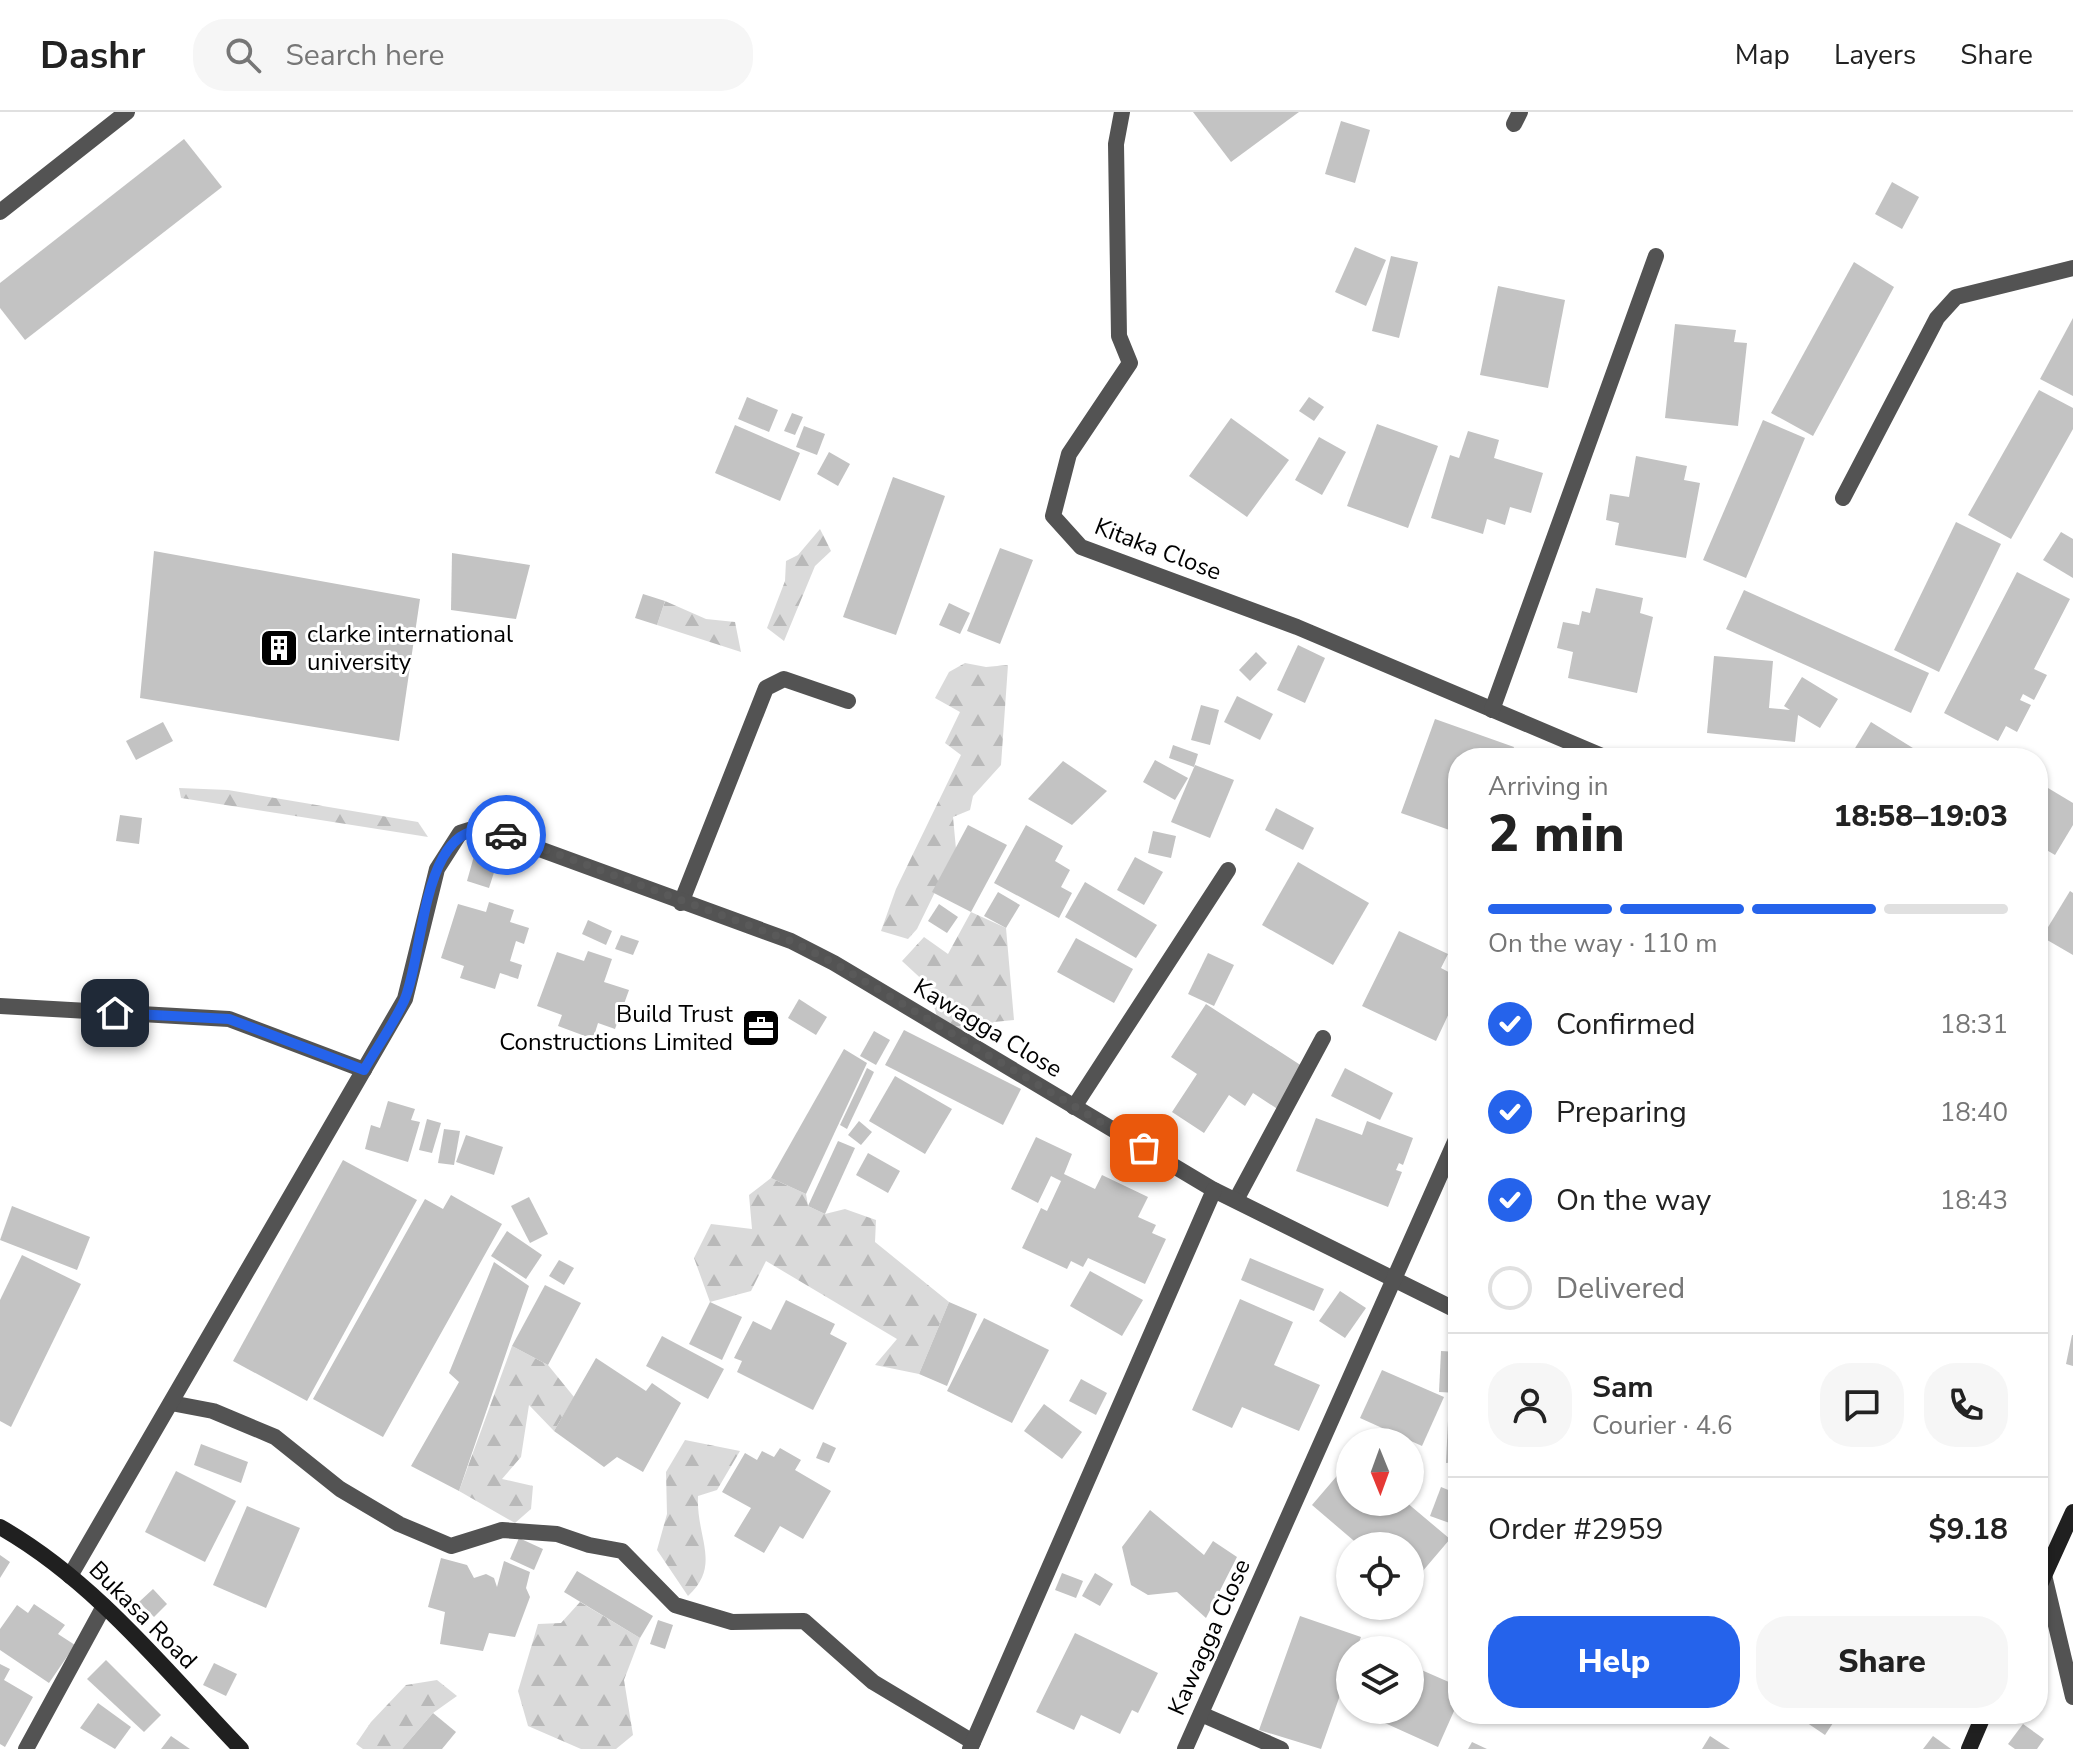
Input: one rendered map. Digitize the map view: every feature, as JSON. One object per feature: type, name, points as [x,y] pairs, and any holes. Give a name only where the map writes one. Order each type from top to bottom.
[{"type":"street","points":[[0,212],[127,112]]},
{"type":"street","name":"Kitaka Close","points":[[1122,112],[1116,144],[1119,336],[1130,363],[1069,454],[1053,516],[1081,547],[1297,627],[1583,748]]},
{"type":"street","points":[[1492,710],[1656,256]]},
{"type":"street","points":[[1843,498],[1937,318],[1956,297],[2073,268]]},
{"type":"street","points":[[681,903],[766,688],[784,679],[848,701]]},
{"type":"street","name":"Kawagga Close","points":[[70,1576],[405,999],[429,896],[450,844],[460,833],[479,827],[791,941],[834,963],[1214,1190],[1448,1306]]},
{"type":"street","points":[[1074,1107],[1228,870]]},
{"type":"street","points":[[0,1006],[229,1019],[364,1070]]},
{"type":"street","points":[[1236,1200],[1323,1038]]},
{"type":"street","points":[[1394,1282],[1448,1158]]},
{"type":"street","points":[[171,1403],[213,1411],[275,1437],[340,1489],[399,1524],[451,1546],[502,1530],[557,1534],[589,1545],[622,1551],[675,1605],[732,1622],[804,1621],[873,1682],[971,1745],[1214,1190]]},
{"type":"street","name":"Kawagga Close","points":[[1185,1749],[1394,1282]]},
{"type":"street","points":[[2048,1563],[2073,1512]]},
{"type":"street","name":"Bukasa Road","points":[[0,1527],[70,1576],[104,1606],[241,1749]]},
{"type":"street","points":[[26,1749],[104,1606]]},
{"type":"street","points":[[2048,1608],[2073,1697]]},
{"type":"street","points":[[1201,1714],[1281,1749]]},
{"type":"street","points":[[1969,1749],[1980,1724]]},
{"type":"green space","points":[[820,529],[831,551],[815,566],[784,641],[767,628],[785,581],[786,561],[798,555]]},
{"type":"green space","points":[[665,601],[706,619],[735,622],[741,652],[657,625]]},
{"type":"green space","points":[[965,663],[986,667],[1008,665],[1001,765],[973,796],[970,810],[953,817],[956,849],[917,929],[908,939],[881,931],[896,889],[961,755],[945,743],[960,712],[935,698],[949,672]]},
{"type":"green space","points":[[179,788],[228,790],[418,822],[428,837],[181,798]]},
{"type":"green space","points":[[971,912],[1006,928],[1014,1020],[994,1022],[961,1039],[940,1027],[928,985],[902,961],[924,937],[948,954]]},
{"type":"green space","points":[[771,1178],[806,1194],[808,1206],[825,1214],[845,1209],[876,1220],[875,1242],[949,1302],[919,1374],[875,1365],[897,1339],[766,1261],[751,1291],[710,1302],[694,1258],[711,1224],[752,1229],[749,1195]]},
{"type":"green space","points":[[512,1346],[548,1365],[574,1397],[554,1431],[529,1405],[521,1457],[502,1479],[533,1486],[531,1509],[515,1523],[459,1491]]},
{"type":"green space","points":[[685,1440],[740,1451],[717,1490],[698,1496],[706,1562],[698,1585],[688,1596],[657,1550],[667,1514],[666,1472]]},
{"type":"green space","points":[[580,1602],[640,1638],[624,1680],[633,1735],[616,1749],[581,1749],[528,1726],[518,1691],[538,1624],[561,1623]]},
{"type":"green space","points":[[437,1680],[457,1696],[433,1713],[402,1749],[363,1749],[356,1744],[371,1722],[406,1685]]},
{"type":"building","points":[[1193,112],[1299,112],[1231,162]]},
{"type":"building","points":[[1341,121],[1370,130],[1355,183],[1325,174]]},
{"type":"building","points":[[184,139],[222,187],[25,340],[0,308],[0,283]]},
{"type":"building","points":[[1892,182],[1919,197],[1902,229],[1875,214]]},
{"type":"building","points":[[1355,247],[1386,260],[1366,306],[1335,292]]},
{"type":"building","points":[[1391,256],[1418,262],[1399,338],[1372,331]]},
{"type":"building","points":[[1854,262],[1894,287],[1813,436],[1771,413]]},
{"type":"building","points":[[1498,286],[1565,300],[1548,388],[1480,375]]},
{"type":"building","points":[[2073,318],[2073,396],[2040,379]]},
{"type":"building","points":[[1675,324],[1736,330],[1734,342],[1747,343],[1738,426],[1665,418]]},
{"type":"building","points":[[2039,390],[2073,408],[2073,429],[2011,539],[1968,515]]},
{"type":"building","points":[[747,397],[778,410],[769,432],[738,419]]},
{"type":"building","points":[[1309,397],[1324,407],[1314,421],[1299,411]]},
{"type":"building","points":[[792,413],[803,417],[795,435],[784,431]]},
{"type":"building","points":[[1231,418],[1289,460],[1247,517],[1189,476]]},
{"type":"building","points":[[1763,420],[1805,438],[1746,578],[1703,560]]},
{"type":"building","points":[[1377,424],[1438,446],[1408,528],[1347,506]]},
{"type":"building","points":[[735,425],[800,453],[780,501],[715,473]]},
{"type":"building","points":[[804,426],[825,434],[817,455],[796,447]]},
{"type":"building","points":[[1468,431],[1499,440],[1494,458],[1543,473],[1531,513],[1510,507],[1505,525],[1487,519],[1483,534],[1431,518],[1450,455],[1459,458]]},
{"type":"building","points":[[1319,437],[1346,452],[1322,495],[1295,480]]},
{"type":"building","points":[[829,452],[850,464],[838,486],[817,474]]},
{"type":"building","points":[[1636,456],[1687,466],[1684,480],[1700,483],[1686,558],[1615,545],[1619,523],[1606,520],[1610,494],[1629,497]]},
{"type":"building","points":[[893,477],[945,496],[896,635],[843,617]]},
{"type":"building","points":[[1956,522],[2001,544],[1939,672],[1894,650]]},
{"type":"building","points":[[2061,532],[2073,539],[2073,578],[2043,560]]},
{"type":"building","points":[[1000,548],[1033,560],[1000,644],[967,631]]},
{"type":"building","name":"clarke international university","points":[[154,551],[420,599],[399,741],[140,698]]},
{"type":"building","points":[[452,553],[530,565],[516,619],[451,610]]},
{"type":"building","points":[[2017,572],[2070,599],[2034,669],[2047,675],[2034,700],[2023,694],[2020,700],[2031,705],[2017,732],[2006,726],[1998,741],[1944,713]]},
{"type":"building","points":[[1596,588],[1643,598],[1640,613],[1653,617],[1637,693],[1568,678],[1573,652],[1557,648],[1563,622],[1579,625],[1582,611],[1590,613]]},
{"type":"building","points":[[1744,590],[1929,673],[1911,713],[1726,629]]},
{"type":"building","points":[[643,594],[665,601],[657,625],[635,618]]},
{"type":"building","points":[[949,603],[970,613],[960,634],[939,625]]},
{"type":"building","points":[[1298,645],[1325,658],[1305,703],[1277,690]]},
{"type":"building","points":[[1256,652],[1267,663],[1250,681],[1239,670]]},
{"type":"building","points":[[1714,656],[1773,661],[1769,708],[1790,710],[1784,706],[1802,677],[1838,699],[1820,728],[1798,715],[1795,742],[1707,733]]},
{"type":"building","points":[[1237,696],[1273,714],[1260,740],[1224,722]]},
{"type":"building","points":[[1201,705],[1219,710],[1210,745],[1191,740]]},
{"type":"building","points":[[1435,719],[1514,747],[1448,748],[1448,829],[1401,813]]},
{"type":"building","points":[[163,722],[173,741],[136,760],[126,741]]},
{"type":"building","points":[[1871,722],[1913,748],[1855,748]]},
{"type":"building","points":[[1173,745],[1198,754],[1194,767],[1169,758]]},
{"type":"building","points":[[1155,760],[1188,778],[1175,800],[1143,782]]},
{"type":"building","points":[[1063,761],[1107,791],[1072,825],[1028,799]]},
{"type":"building","points":[[1195,765],[1234,780],[1210,838],[1171,822]]},
{"type":"building","points":[[2048,788],[2073,803],[2073,825],[2055,855],[2048,851]]},
{"type":"building","points":[[1276,808],[1314,828],[1303,850],[1265,830]]},
{"type":"building","points":[[120,815],[142,818],[139,844],[116,841]]},
{"type":"building","points":[[968,825],[1007,845],[971,912],[932,892]]},
{"type":"building","points":[[1026,825],[1063,846],[1055,861],[1070,870],[1061,887],[1072,893],[1059,918],[994,883]]},
{"type":"building","points":[[1153,831],[1176,836],[1171,858],[1148,853]]},
{"type":"building","points":[[474,856],[497,863],[489,888],[467,881]]},
{"type":"building","points":[[1135,857],[1163,872],[1144,905],[1117,890]]},
{"type":"building","points":[[1298,862],[1369,903],[1333,965],[1262,925]]},
{"type":"building","points":[[1085,882],[1157,925],[1136,958],[1065,917]]},
{"type":"building","points":[[2070,891],[2073,893],[2073,955],[2048,940],[2048,927]]},
{"type":"building","points":[[998,892],[1020,905],[1006,928],[984,916]]},
{"type":"building","points":[[489,902],[514,910],[510,922],[529,928],[524,944],[516,941],[510,961],[522,965],[518,979],[500,973],[495,989],[460,978],[464,966],[441,958],[458,904],[486,912]]},
{"type":"building","points":[[939,904],[958,917],[947,933],[928,921]]},
{"type":"building","points":[[588,920],[612,931],[606,945],[582,934]]},
{"type":"building","points":[[1399,931],[1448,954],[1441,968],[1448,972],[1448,1015],[1436,1041],[1362,1006]]},
{"type":"building","points":[[621,935],[639,941],[633,955],[615,949]]},
{"type":"building","points":[[1076,938],[1133,969],[1114,1003],[1057,972]]},
{"type":"building","points":[[588,951],[612,959],[604,982],[629,990],[615,1029],[598,1023],[593,1039],[558,1026],[562,1015],[537,1006],[557,952],[584,961]]},
{"type":"building","points":[[1208,953],[1234,965],[1214,1006],[1188,994]]},
{"type":"building","points":[[799,999],[827,1017],[816,1035],[788,1018]]},
{"type":"building","points":[[1206,1004],[1305,1068],[1279,1110],[1253,1093],[1245,1106],[1229,1095],[1204,1133],[1172,1112],[1197,1074],[1171,1057]]},
{"type":"building","points":[[904,1030],[1021,1089],[1003,1125],[885,1065]]},
{"type":"building","points":[[874,1031],[890,1040],[876,1065],[860,1056]]},
{"type":"building","points":[[844,1049],[867,1063],[806,1194],[771,1178]]},
{"type":"building","points":[[867,1068],[874,1072],[847,1129],[840,1125]]},
{"type":"building","points":[[1345,1068],[1393,1093],[1380,1120],[1331,1096]]},
{"type":"building","points":[[895,1076],[952,1109],[925,1154],[869,1121]]},
{"type":"building","points":[[388,1101],[415,1109],[411,1120],[420,1122],[408,1162],[365,1149],[371,1125],[380,1128]]},
{"type":"building","points":[[1316,1118],[1362,1135],[1367,1121],[1413,1138],[1403,1165],[1399,1163],[1396,1170],[1402,1172],[1388,1207],[1296,1171]]},
{"type":"building","points":[[427,1119],[441,1123],[432,1153],[419,1150]]},
{"type":"building","points":[[859,1121],[872,1132],[861,1145],[848,1135]]},
{"type":"building","points":[[444,1129],[460,1131],[454,1165],[438,1163]]},
{"type":"building","points":[[466,1135],[503,1147],[494,1175],[456,1162]]},
{"type":"building","points":[[1036,1137],[1072,1154],[1064,1174],[1095,1189],[1102,1175],[1148,1197],[1138,1217],[1156,1225],[1152,1233],[1166,1239],[1145,1284],[1088,1258],[1083,1267],[1071,1261],[1067,1269],[1022,1248],[1041,1208],[1047,1211],[1061,1181],[1051,1176],[1038,1203],[1011,1189]]},
{"type":"building","points":[[838,1141],[855,1148],[825,1214],[808,1206]]},
{"type":"building","points":[[868,1153],[900,1171],[888,1193],[856,1175]]},
{"type":"building","points":[[343,1160],[417,1200],[307,1401],[233,1361]]},
{"type":"building","points":[[451,1195],[502,1224],[383,1437],[313,1399],[425,1199],[443,1209]]},
{"type":"building","points":[[529,1197],[548,1234],[530,1243],[511,1206]]},
{"type":"building","points":[[12,1206],[90,1237],[77,1270],[0,1240]]},
{"type":"building","points":[[507,1231],[542,1255],[526,1279],[491,1256]]},
{"type":"building","points":[[22,1255],[81,1284],[11,1427],[0,1421],[0,1300]]},
{"type":"building","points":[[1250,1258],[1324,1289],[1314,1311],[1241,1280]]},
{"type":"building","points":[[559,1260],[574,1268],[564,1285],[549,1276]]},
{"type":"building","points":[[494,1262],[529,1286],[459,1491],[411,1466],[459,1382],[449,1373]]},
{"type":"building","points":[[1090,1271],[1143,1300],[1122,1336],[1070,1306]]},
{"type":"building","points":[[545,1285],[581,1303],[548,1365],[512,1346]]},
{"type":"building","points":[[1340,1291],[1366,1308],[1345,1338],[1319,1321]]},
{"type":"building","points":[[1240,1299],[1293,1322],[1274,1365],[1320,1385],[1299,1431],[1242,1407],[1232,1428],[1192,1410]]},
{"type":"building","points":[[786,1300],[835,1324],[830,1334],[847,1343],[813,1410],[737,1372],[742,1361],[734,1358],[753,1321],[771,1330]]},
{"type":"building","points":[[710,1302],[742,1317],[722,1360],[689,1344]]},
{"type":"building","points":[[949,1302],[977,1314],[947,1386],[919,1374]]},
{"type":"building","points":[[984,1318],[1049,1350],[1012,1423],[947,1391]]},
{"type":"building","points":[[2073,1335],[2073,1366],[2066,1364]]},
{"type":"building","points":[[662,1336],[724,1369],[708,1399],[646,1366]]},
{"type":"building","points":[[1441,1351],[1448,1351],[1448,1392],[1439,1392]]},
{"type":"building","points":[[596,1358],[646,1391],[652,1383],[681,1403],[643,1472],[617,1457],[604,1467],[554,1431]]},
{"type":"building","points":[[1382,1370],[1444,1397],[1424,1442],[1424,1428],[1382,1428],[1360,1418]]},
{"type":"building","points":[[1081,1379],[1107,1393],[1096,1415],[1069,1401]]},
{"type":"building","points":[[1044,1404],[1082,1432],[1062,1459],[1024,1431]]},
{"type":"building","points":[[1448,1420],[1448,1463],[1446,1463]]},
{"type":"building","points":[[823,1442],[836,1448],[829,1463],[816,1458]]},
{"type":"building","points":[[201,1444],[248,1462],[241,1483],[194,1465]]},
{"type":"building","points":[[780,1448],[801,1460],[795,1470],[831,1491],[803,1539],[780,1526],[764,1553],[734,1536],[751,1508],[722,1492],[745,1453],[757,1460],[762,1451],[774,1457]]},
{"type":"building","points":[[176,1471],[236,1501],[205,1562],[145,1532]]},
{"type":"building","points":[[1336,1477],[1336,1516],[1423,1516],[1448,1537],[1448,1541],[1424,1570],[1424,1532],[1344,1532],[1312,1505]]},
{"type":"building","points":[[1441,1487],[1448,1490],[1448,1522],[1430,1516]]},
{"type":"building","points":[[247,1506],[300,1528],[266,1608],[213,1585]]},
{"type":"building","points":[[1150,1510],[1204,1555],[1213,1541],[1237,1557],[1206,1618],[1177,1592],[1148,1595],[1131,1585],[1122,1547]]},
{"type":"building","points":[[519,1538],[543,1549],[534,1570],[510,1559]]},
{"type":"building","points":[[0,1555],[10,1562],[0,1578]]},
{"type":"building","points":[[441,1558],[467,1565],[474,1578],[486,1574],[494,1578],[497,1587],[504,1561],[530,1572],[526,1588],[530,1597],[515,1637],[489,1633],[483,1651],[440,1644],[445,1612],[428,1607]]},
{"type":"building","points":[[577,1571],[653,1616],[640,1638],[564,1592]]},
{"type":"building","points":[[1062,1573],[1083,1581],[1076,1598],[1055,1590]]},
{"type":"building","points":[[1095,1573],[1113,1584],[1100,1606],[1082,1596]]},
{"type":"building","points":[[153,1589],[167,1604],[154,1617],[139,1602]]},
{"type":"building","points":[[34,1604],[65,1625],[58,1634],[75,1645],[49,1683],[0,1650],[0,1629],[17,1605],[28,1613]]},
{"type":"building","points":[[1300,1616],[1358,1636],[1336,1636],[1336,1707],[1321,1749],[1259,1730]]},
{"type":"building","points":[[658,1620],[673,1625],[665,1649],[650,1644]]},
{"type":"building","points":[[1075,1633],[1158,1673],[1138,1713],[1132,1710],[1120,1734],[1081,1715],[1074,1730],[1036,1712]]},
{"type":"building","points":[[106,1660],[161,1715],[144,1732],[87,1679]]},
{"type":"building","points":[[214,1663],[237,1674],[226,1696],[203,1685]]},
{"type":"building","points":[[0,1664],[10,1669],[4,1680],[33,1697],[5,1747],[0,1744]]},
{"type":"building","points":[[1424,1671],[1448,1682],[1448,1724],[1438,1747],[1387,1724],[1424,1724]]},
{"type":"building","points":[[98,1703],[131,1727],[115,1749],[80,1728]]},
{"type":"building","points":[[433,1713],[456,1732],[442,1749],[402,1749]]},
{"type":"building","points":[[1809,1724],[1832,1724],[1825,1735]]},
{"type":"building","points":[[2023,1724],[2044,1739],[2037,1749],[2015,1749],[2008,1744]]},
{"type":"building","points":[[171,1736],[190,1749],[161,1749]]},
{"type":"building","points":[[1710,1736],[1730,1749],[1702,1749]]},
{"type":"building","points":[[1933,1736],[1951,1749],[1923,1749]]},
{"type":"building","points":[[1472,1742],[1487,1749],[1468,1749]]},
{"type":"way so far","points":[[506,835],[681,903],[791,941],[834,963],[1144,1148]]},
{"type":"place","name":"clarke international university","points":[[279,648]]},
{"type":"place","name":"Build Trust Constructions Limited","points":[[761,1028]]},
{"type":"route","points":[[115,1013],[229,1019],[364,1070],[405,999],[425,910],[437,869],[450,844],[460,833],[479,827],[506,835]]}]
